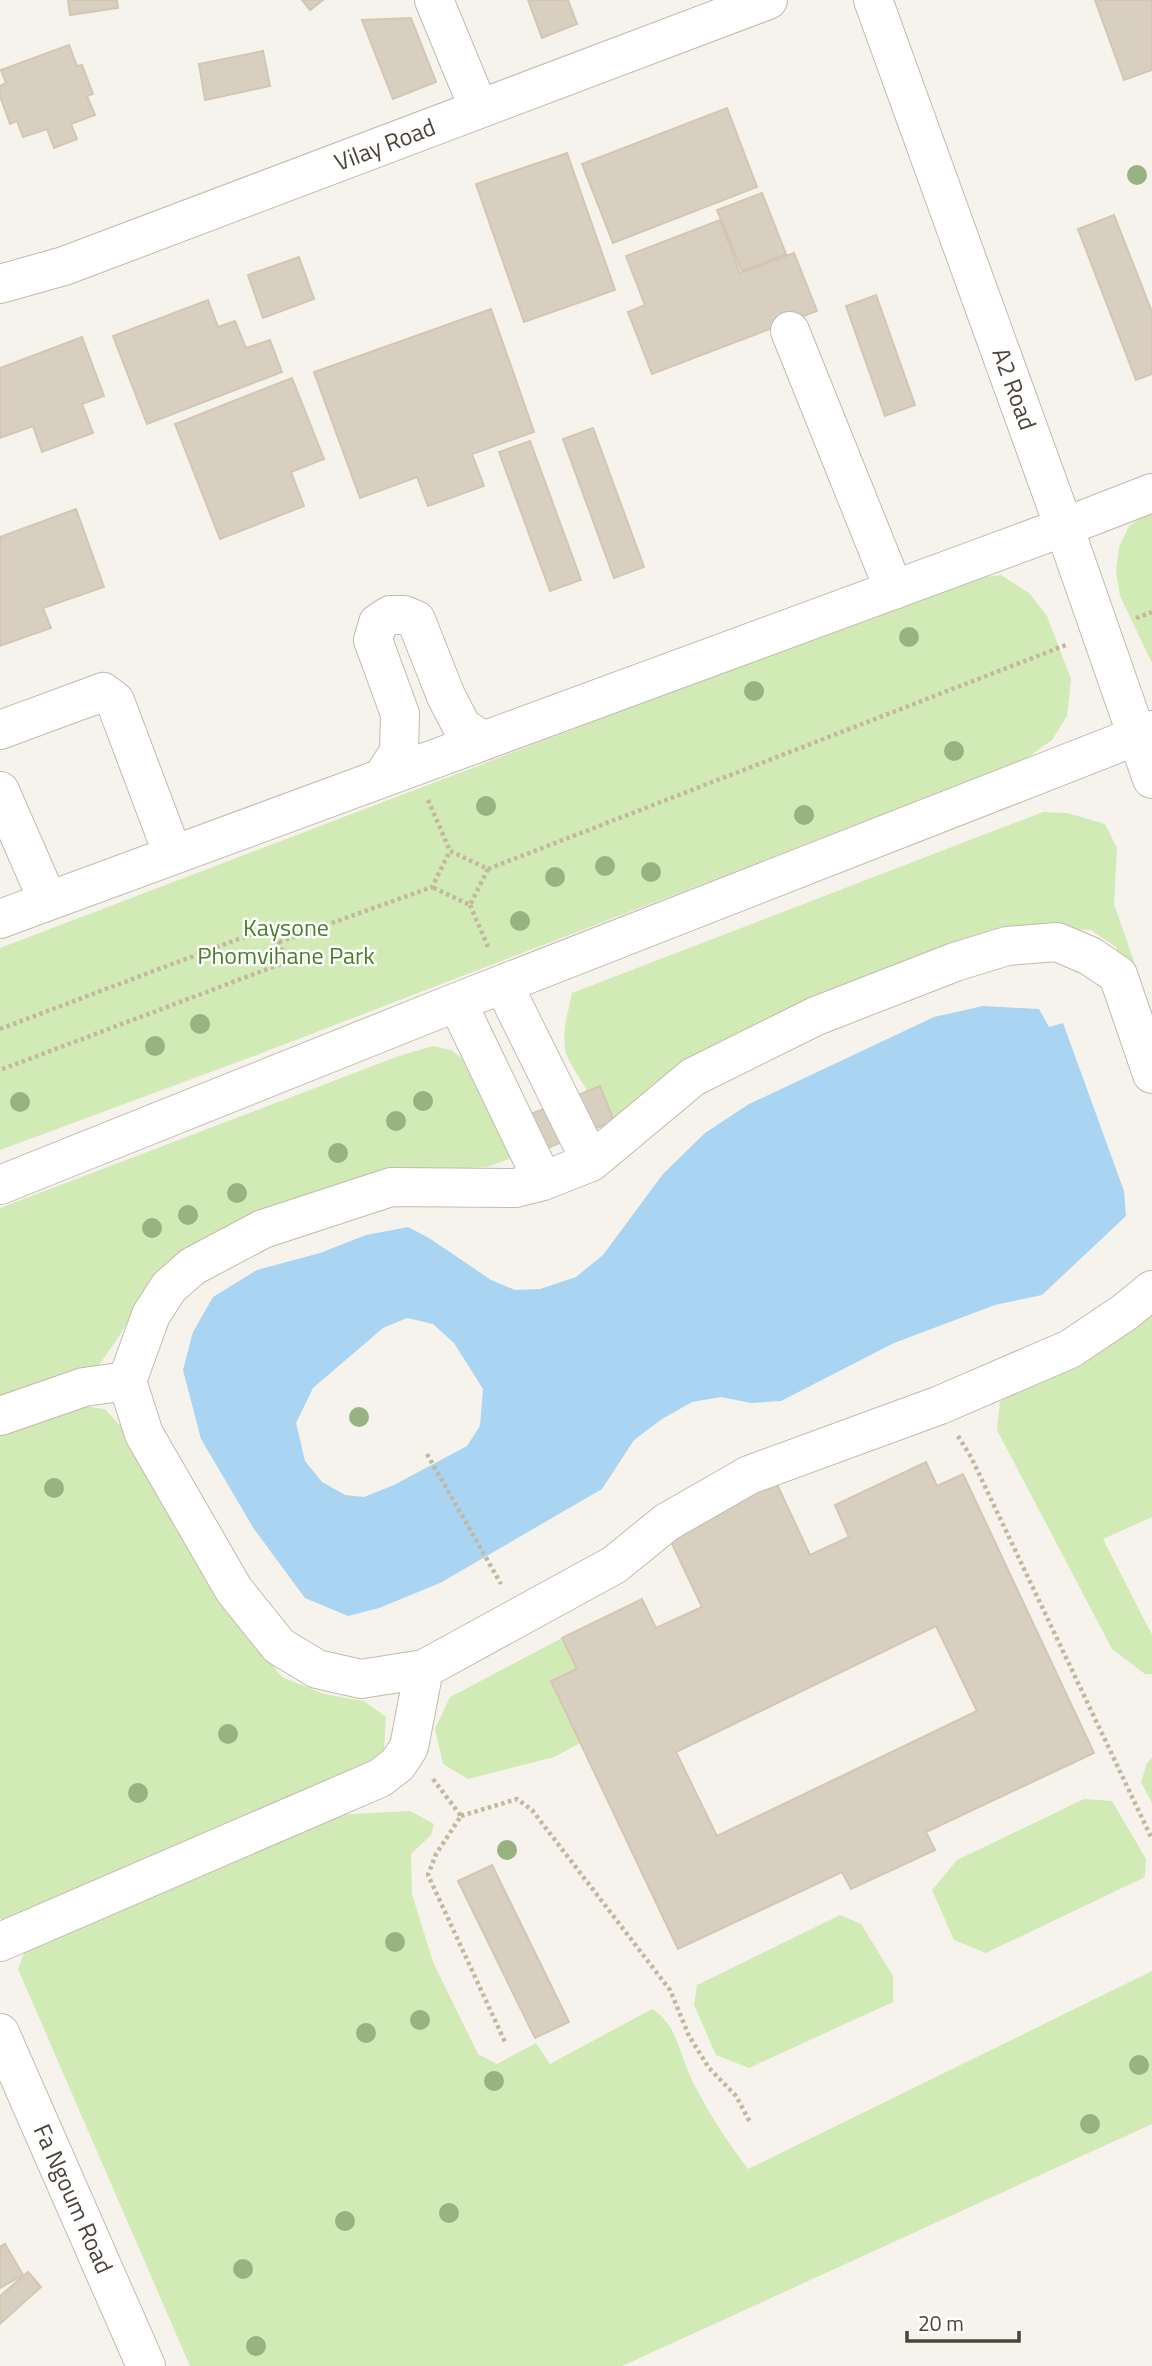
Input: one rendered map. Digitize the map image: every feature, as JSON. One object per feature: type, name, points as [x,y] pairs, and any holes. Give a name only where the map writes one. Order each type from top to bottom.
[{"type":"street","points":[[434,0],[479,109]]},
{"type":"street","name":"Vilay Road","points":[[0,284],[64,266],[768,0]]},
{"type":"street","name":"A2 Road","points":[[873,0],[1100,632],[1144,733],[1152,779]]},
{"type":"street","points":[[790,331],[894,590]]},
{"type":"street","points":[[0,919],[1152,493]]},
{"type":"street","points":[[398,773],[400,714],[373,640],[378,623],[390,615],[404,615],[416,620],[446,696],[462,727],[484,741]]},
{"type":"street","points":[[0,730],[103,692],[115,701],[173,855]]},
{"type":"street","points":[[0,1185],[457,1002],[1144,733]]},
{"type":"street","points":[[0,791],[48,901]]},
{"type":"street","points":[[1152,1074],[1118,975],[1090,956],[1056,942],[1007,946],[955,962],[816,1016],[693,1077],[591,1162],[543,1181],[515,1188],[391,1186],[263,1229],[193,1266],[169,1287],[151,1315],[127,1381],[144,1433],[234,1590],[279,1646],[317,1669],[361,1679],[424,1669],[614,1565],[667,1522],[749,1475],[940,1405],[1070,1349],[1152,1290]]},
{"type":"street","points":[[503,984],[591,1162]]},
{"type":"street","points":[[457,1002],[543,1181]]},
{"type":"street","points":[[0,1416],[84,1387],[127,1381]]},
{"type":"street","points":[[0,1942],[380,1778],[398,1764],[409,1747],[424,1669]]},
{"type":"street","name":"Fa Ngoum Road","points":[[0,2033],[146,2366]]},
{"type":"path","points":[[470,905],[488,869],[1100,632]]},
{"type":"path","points":[[398,773],[450,850],[488,869]]},
{"type":"path","points":[[279,942],[432,887],[450,850]]},
{"type":"path","points":[[432,887],[470,905],[503,984]]},
{"type":"path","points":[[0,1030],[273,926],[286,962],[0,1070]]},
{"type":"path","points":[[940,1405],[971,1457],[1152,1839]]},
{"type":"path","points":[[427,1454],[499,1580]]},
{"type":"path","points":[[409,1747],[461,1816]]},
{"type":"path","points":[[505,2042],[428,1875],[436,1854],[461,1816],[517,1799],[532,1810],[670,1990],[689,2036],[709,2068],[736,2096],[751,2123]]},
{"type":"green space","points":[[1152,510],[1152,663],[1120,596],[1116,571],[1119,547],[1129,526]]},
{"type":"green space","name":"Kaysone Phomvihane Park","points":[[1001,575],[1029,593],[1047,616],[1071,679],[1067,716],[1052,740],[1023,761],[254,1056],[0,1150],[0,948],[968,579]]},
{"type":"green space","points":[[1043,812],[1067,813],[1105,824],[1117,848],[1114,904],[1152,1013],[1152,1044],[1116,947],[1091,930],[1036,928],[614,1121],[600,1086],[587,1091],[569,1060],[564,1033],[572,993]]},
{"type":"green space","points":[[433,1046],[451,1050],[478,1071],[512,1158],[487,1167],[390,1172],[150,1285],[96,1369],[0,1402],[0,1208],[399,1056]]},
{"type":"green space","points":[[1152,1308],[1152,1517],[1103,1539],[1152,1635],[1152,1674],[1145,1674],[1112,1649],[997,1430],[1000,1402]]},
{"type":"green space","points":[[75,1405],[105,1409],[126,1432],[234,1616],[282,1677],[324,1694],[364,1701],[386,1717],[384,1750],[366,1768],[2,1922],[0,1432]]},
{"type":"green space","points":[[562,1638],[577,1669],[551,1681],[580,1743],[554,1757],[468,1779],[443,1764],[435,1729],[450,1697]]},
{"type":"green space","points":[[1152,1758],[1152,1803],[1141,1782],[1147,1763]]},
{"type":"green space","points":[[1084,1799],[1112,1801],[1146,1859],[1145,1877],[986,1953],[954,1940],[932,1890],[957,1860]]},
{"type":"green space","points":[[410,1811],[434,1824],[431,1835],[411,1854],[412,1894],[433,1962],[478,2054],[497,2064],[536,2043],[550,2064],[652,2009],[672,2031],[704,2102],[748,2169],[1152,1971],[1152,2124],[622,2366],[190,2366],[18,1969],[26,1948],[331,1815]]},
{"type":"green space","points":[[840,1915],[861,1924],[893,1976],[893,2002],[749,2068],[716,2055],[694,2005],[697,1985]]},
{"type":"water","points":[[983,1006],[1039,1009],[1049,1027],[1063,1023],[1124,1191],[1126,1216],[1042,1295],[995,1305],[894,1343],[781,1401],[751,1403],[721,1397],[692,1402],[662,1419],[634,1440],[602,1489],[440,1583],[379,1608],[348,1616],[305,1598],[254,1529],[201,1439],[183,1370],[193,1332],[213,1297],[257,1270],[320,1253],[366,1235],[408,1227],[491,1280],[515,1290],[540,1289],[576,1277],[603,1255],[663,1174],[705,1133],[749,1104],[934,1017]],"holes":[[[407,1318],[433,1324],[454,1343],[483,1389],[480,1426],[467,1446],[394,1485],[364,1497],[345,1495],[322,1482],[305,1461],[296,1423],[313,1388],[383,1328]]]},
{"type":"building","points":[[68,0],[117,0],[118,8],[70,15]]},
{"type":"building","points":[[302,0],[323,0],[310,10]]},
{"type":"building","points":[[528,0],[568,0],[577,24],[542,38]]},
{"type":"building","points":[[1095,0],[1152,0],[1152,70],[1124,80]]},
{"type":"building","points":[[411,18],[436,82],[393,99],[362,20]]},
{"type":"building","points":[[69,45],[77,66],[82,65],[93,94],[87,96],[95,115],[71,124],[77,139],[54,148],[47,129],[23,137],[17,121],[10,124],[0,96],[0,86],[6,83],[1,70]]},
{"type":"building","points":[[263,51],[270,86],[205,100],[199,64]]},
{"type":"building","points":[[727,108],[757,187],[613,243],[582,164]]},
{"type":"building","points":[[567,153],[615,290],[524,322],[476,184]]},
{"type":"building","points":[[762,193],[786,254],[742,271],[717,210]]},
{"type":"building","points":[[1114,215],[1152,312],[1152,374],[1136,380],[1078,229]]},
{"type":"building","points":[[720,220],[740,273],[794,253],[817,311],[652,374],[628,312],[645,305],[626,256]]},
{"type":"building","points":[[299,257],[314,299],[263,318],[248,275]]},
{"type":"building","points":[[876,295],[915,405],[885,416],[846,306]]},
{"type":"building","points":[[208,300],[218,327],[235,321],[246,348],[270,340],[282,372],[147,424],[113,336]]},
{"type":"building","points":[[491,309],[534,432],[472,454],[484,486],[428,506],[417,477],[360,498],[314,372]]},
{"type":"building","points":[[82,337],[104,396],[82,404],[93,433],[42,452],[33,426],[0,438],[0,368]]},
{"type":"building","points":[[292,378],[324,459],[291,472],[304,506],[220,539],[175,424]]},
{"type":"building","points":[[593,428],[644,567],[614,578],[563,439]]},
{"type":"building","points":[[530,441],[581,580],[550,591],[499,452]]},
{"type":"building","points":[[76,509],[104,587],[43,608],[51,628],[0,646],[0,537]]},
{"type":"building","points":[[600,1086],[614,1121],[523,1158],[509,1123]]},
{"type":"building","points":[[926,1462],[937,1486],[963,1474],[1094,1753],[926,1832],[935,1850],[851,1889],[842,1872],[678,1949],[551,1681],[577,1669],[562,1638],[642,1599],[656,1628],[702,1607],[666,1531],[775,1480],[810,1555],[849,1537],[835,1505]],"holes":[[[936,1626],[977,1711],[717,1836],[676,1752]]]},
{"type":"building","points":[[492,1865],[569,2022],[535,2038],[458,1881]]},
{"type":"building","points":[[5,2244],[23,2275],[0,2288],[0,2247]]},
{"type":"building","points":[[28,2272],[41,2287],[0,2324],[0,2296]]}]
